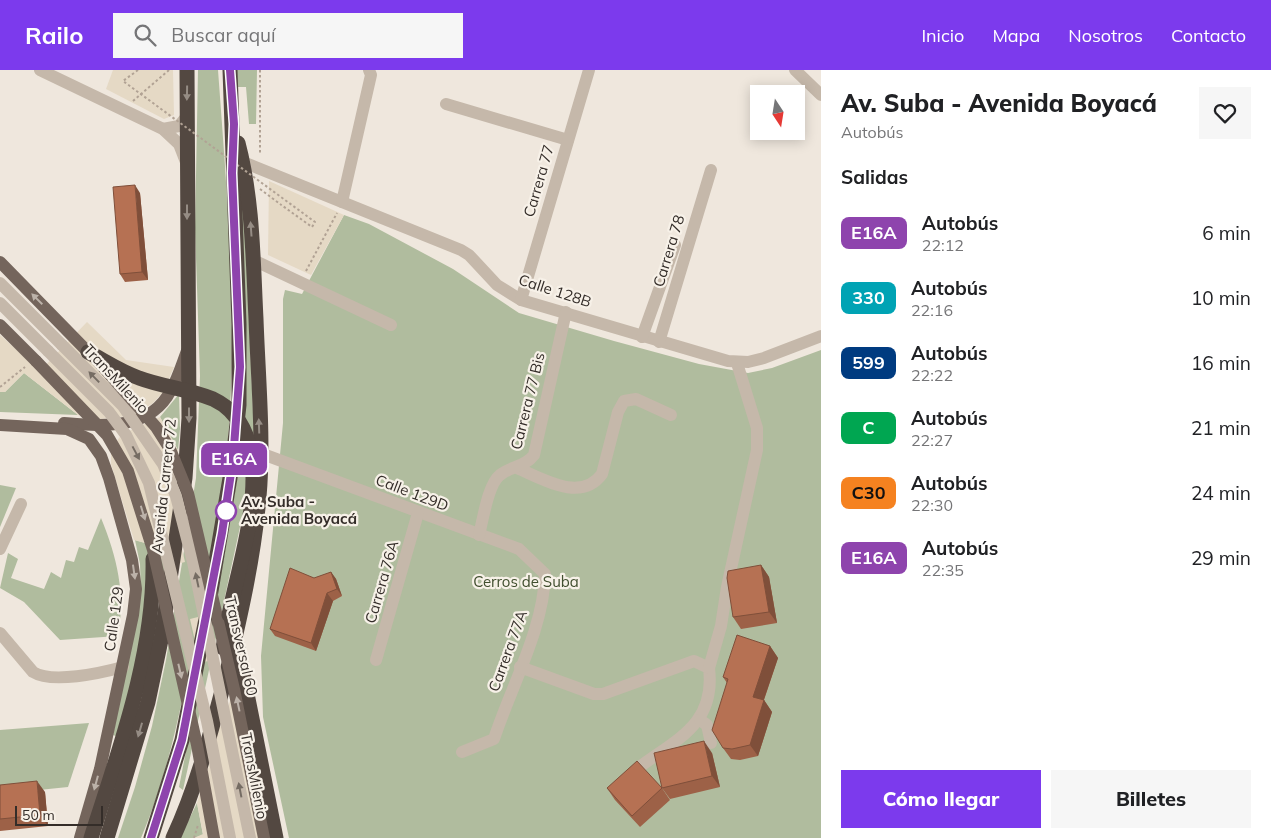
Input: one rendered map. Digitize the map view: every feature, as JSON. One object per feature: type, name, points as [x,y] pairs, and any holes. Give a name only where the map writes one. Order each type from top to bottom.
[{"type":"highway","name":"Avenida Carrera 72","points":[[93,836],[145,711],[161,640],[186,478],[189,418],[188,70]]},
{"type":"highway","points":[[151,838],[182,740],[222,533],[233,460],[240,367],[232,173],[234,124],[230,70]]},
{"type":"highway","points":[[173,838],[195,786],[211,732],[237,630],[260,498],[253,260],[246,179],[234,124]]},
{"type":"highway","points":[[88,352],[141,379],[179,388],[214,400],[229,410],[240,423],[248,438],[253,460],[253,489],[229,615],[211,732]]},
{"type":"highway","points":[[93,836],[126,728],[149,627],[153,594],[153,550]]},
{"type":"highway","points":[[237,630],[238,653],[276,838]]},
{"type":"main road","name":"Transversal 60","points":[[0,262],[88,352],[156,427],[170,449],[188,493],[234,689],[264,838]]},
{"type":"main road","points":[[0,325],[31,364],[107,434],[119,453],[137,495],[153,550],[197,745],[214,838]]},
{"type":"main road","points":[[109,478],[108,443],[115,432],[129,423],[150,414],[164,400],[171,391],[188,348]]},
{"type":"main road","points":[[0,418],[82,424],[129,423]]},
{"type":"main road","name":"Calle 129","points":[[0,425],[67,429],[82,434],[98,450],[109,478],[135,574],[133,615],[100,769],[93,836]]},
{"type":"street","points":[[40,70],[163,129],[178,144],[187,163]]},
{"type":"street","points":[[342,202],[371,75],[370,70]]},
{"type":"street","name":"Carrera 77","points":[[521,300],[589,70]]},
{"type":"street","points":[[795,70],[821,95]]},
{"type":"street","points":[[446,104],[568,140]]},
{"type":"street","points":[[163,129],[179,126],[187,116]]},
{"type":"street","name":"Calle 128B","points":[[243,162],[469,255],[497,285],[521,300],[566,312],[642,337],[737,363],[764,358],[821,336]]},
{"type":"street","name":"Carrera 78","points":[[659,342],[711,170]]},
{"type":"street","points":[[642,337],[675,245]]},
{"type":"street","points":[[253,260],[391,325]]},
{"type":"street","name":"TransMilenio","points":[[0,283],[122,406],[163,464],[176,496],[199,590],[250,838]]},
{"type":"street","name":"TransMilenio","points":[[0,303],[108,412],[126,435],[149,484],[205,712],[230,838]]},
{"type":"street","name":"Carrera 77 Bis","points":[[478,535],[493,483],[500,474],[517,468],[534,454],[566,312]]},
{"type":"street","points":[[638,768],[700,720],[709,701],[711,684],[709,668],[721,626],[727,587],[757,450],[757,428],[737,363]]},
{"type":"street","points":[[517,468],[567,488],[587,486],[596,481],[602,474],[618,412],[624,401],[636,399],[671,415]]},
{"type":"street","name":"Calle 129D","points":[[260,454],[519,549],[545,574]]},
{"type":"street","points":[[0,549],[21,504]]},
{"type":"street","name":"Carrera 76A","points":[[376,660],[418,513]]},
{"type":"street","name":"Carrera 77A","points":[[462,752],[494,739],[544,594],[545,574]]},
{"type":"street","points":[[0,633],[33,672],[40,676],[49,678],[123,667]]},
{"type":"street","points":[[520,668],[594,694],[603,694],[694,661],[709,668]]},
{"type":"street","points":[[700,720],[706,724],[711,743]]},
{"type":"path","points":[[138,70],[123,81],[315,222],[312,227],[246,179]]},
{"type":"path","points":[[123,110],[152,82],[169,70]]},
{"type":"path","points":[[300,282],[342,202]]},
{"type":"path","points":[[0,387],[31,364]]},
{"type":"green space","points":[[198,70],[218,70],[225,163],[232,302],[231,395],[226,465],[219,513],[180,710],[160,787],[141,838],[118,838],[152,726],[166,660],[196,478],[200,376],[195,228]]},
{"type":"green space","points":[[237,70],[257,70],[256,124],[249,124],[246,87],[237,87]]},
{"type":"green space","points":[[240,204],[244,204],[254,435],[248,490],[183,790],[179,787],[222,568],[242,450]]},
{"type":"green space","name":"Cerros de Suba","points":[[344,215],[369,224],[453,269],[519,313],[614,341],[699,364],[748,373],[772,368],[821,350],[821,838],[289,838],[263,717],[261,656],[283,423],[283,299],[285,290],[302,294]]},
{"type":"green space","points":[[24,373],[78,415],[0,412],[0,392],[5,392]]},
{"type":"green space","points":[[179,394],[180,429],[178,450],[160,417]]},
{"type":"green space","points":[[0,485],[16,488],[0,527]]},
{"type":"green space","points":[[101,518],[116,561],[121,605],[118,636],[60,640],[24,602],[0,588],[8,553],[18,559],[11,578],[44,589],[51,572],[61,578],[66,560],[74,562],[79,547],[88,550]]},
{"type":"green space","points":[[135,540],[170,550],[127,740],[113,735],[141,593],[140,564]]},
{"type":"green space","points":[[89,723],[68,787],[0,794],[0,730]]},
{"type":"green space","points":[[197,803],[203,835],[194,838],[180,838]]},
{"type":"shaded area","points":[[113,70],[173,70],[174,115],[164,119],[106,89]]},
{"type":"shaded area","points":[[269,181],[344,215],[311,275],[268,255]]},
{"type":"shaded area","points":[[87,322],[126,360],[174,367],[163,392],[153,403],[138,413],[128,416],[100,419],[78,415],[24,373],[5,392],[0,392],[0,335],[40,371]]},
{"type":"shaded area","points":[[160,417],[178,450],[175,518],[185,562],[177,564],[170,550],[134,540],[111,464],[111,449],[122,434]]},
{"type":"shaded area","points":[[198,617],[208,661],[200,663],[190,619]]},
{"type":"shaded area","points":[[238,676],[272,838],[194,838],[203,834],[197,803],[217,741],[214,728],[222,726]]},
{"type":"building","points":[[135,185],[142,272],[120,274],[113,187]]},
{"type":"building","points":[[761,565],[769,612],[733,617],[727,578],[728,571]]},
{"type":"building","points":[[290,568],[314,578],[331,572],[337,589],[327,593],[311,643],[270,629]]},
{"type":"building","points":[[737,635],[770,646],[753,697],[764,700],[750,745],[732,749],[723,748],[712,730],[728,679],[723,677]]},
{"type":"building","points":[[704,741],[712,776],[662,788],[654,753]]},
{"type":"building","points":[[637,761],[662,788],[632,816],[607,788]]},
{"type":"building","points":[[37,781],[40,815],[0,819],[0,785]]},
{"type":"bus line","name":"E16A","points":[[151,838],[182,740],[222,533],[233,460],[240,367],[232,173],[234,124],[230,70]]},
{"type":"place","name":"Av. Suba - Avenida Boyacá","points":[[226,511]]}]
